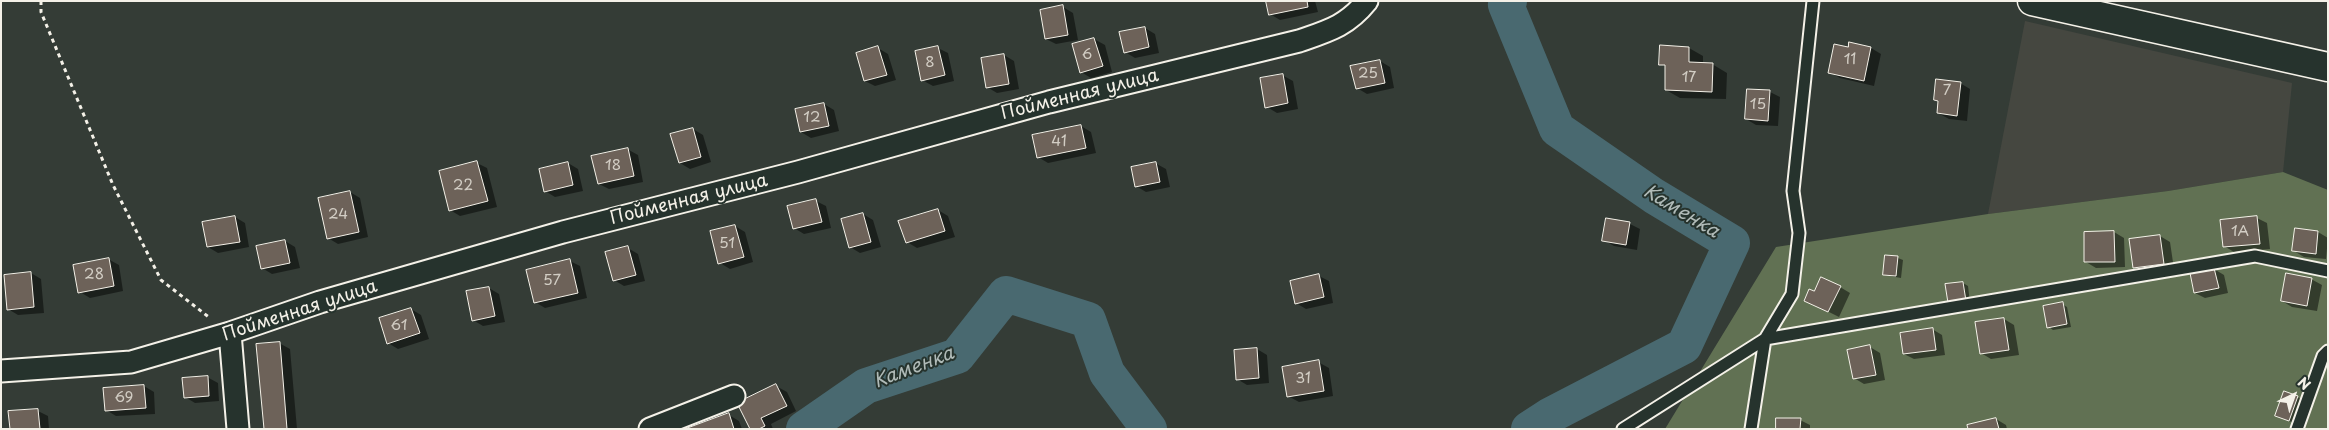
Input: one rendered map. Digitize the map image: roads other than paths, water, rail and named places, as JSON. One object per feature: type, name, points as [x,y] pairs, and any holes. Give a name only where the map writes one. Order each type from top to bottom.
[{"type":"street","name":"Пойменная улица","points":[[1,371],[131,362],[230,333],[320,302],[563,232],[798,172],[1049,102],[1299,41],[1338,28],[1360,10],[1367,1]]},
{"type":"street","points":[[2032,1],[2328,67]]},
{"type":"street","points":[[230,333],[238,429]]},
{"type":"street","points":[[650,429],[734,396]]},
{"type":"lane","points":[[1751,429],[1765,339],[1792,294],[1799,233],[1794,183],[1814,1]]},
{"type":"lane","points":[[1623,429],[1765,339],[2255,256],[2328,271]]},
{"type":"lane","points":[[2297,429],[2323,356],[2328,350]]},
{"type":"waterway","name":"Каменка","points":[[1509,1],[1506,5],[1557,129],[1654,196],[1732,243],[1684,346],[1549,416],[1529,429]]},
{"type":"waterway","name":"Каменка","points":[[804,429],[866,386],[957,356],[1006,294],[1088,320],[1107,373],[1149,429]]}]
